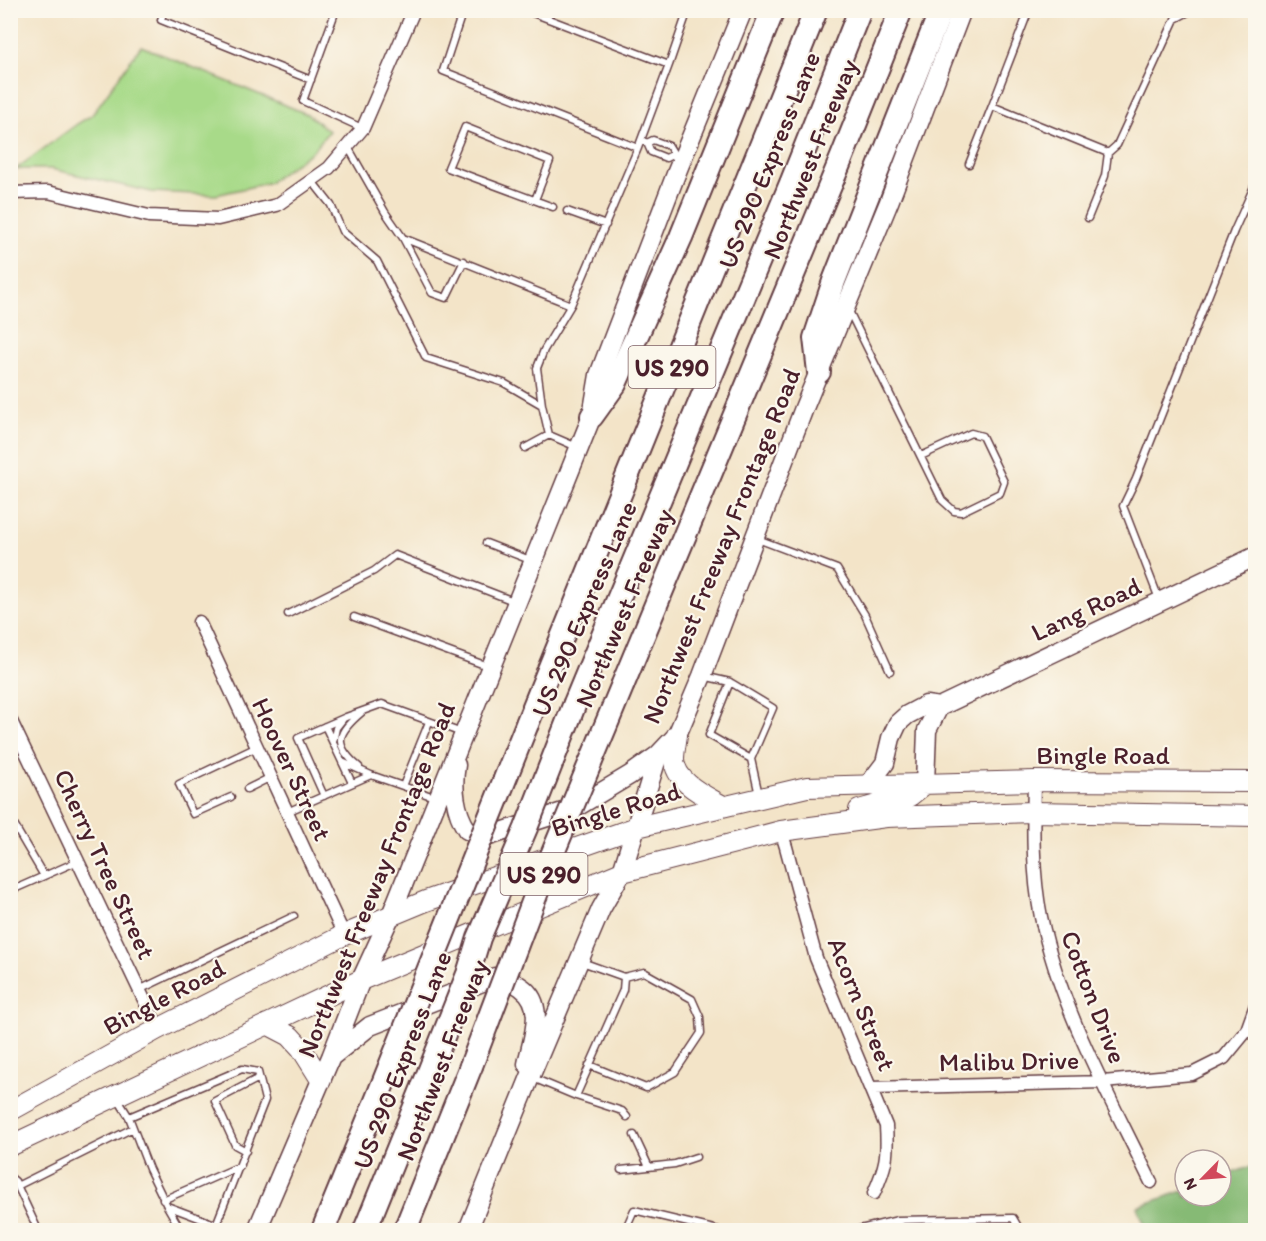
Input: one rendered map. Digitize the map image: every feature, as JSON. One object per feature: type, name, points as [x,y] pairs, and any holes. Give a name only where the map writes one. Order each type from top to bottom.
[{"type":"highway","points":[[592,416],[615,384],[676,247],[773,10]]},
{"type":"highway","name":"Northwest Freeway","points":[[323,1230],[816,10]]},
{"type":"highway","name":"US 290 Express Lane","points":[[365,1230],[468,974],[479,938],[783,203],[860,10]]},
{"type":"highway","name":"Northwest Freeway","points":[[405,1230],[471,1066],[538,889],[838,168],[901,10]]},
{"type":"highway","points":[[819,372],[815,338],[834,281],[941,10]]},
{"type":"main road","name":"Northwest Freeway Frontage Road","points":[[257,1230],[331,1057],[361,980],[391,915],[592,416],[599,375],[679,156],[744,10]]},
{"type":"main road","name":"Northwest Freeway Frontage Road","points":[[468,1230],[601,909],[622,872],[658,755],[677,735],[702,675],[819,372],[889,202],[962,10]]},
{"type":"main road","name":"Lang Road","points":[[869,784],[885,763],[891,738],[898,723],[907,715],[926,705],[939,707],[1256,556]]},
{"type":"main road","points":[[10,1146],[361,980],[622,872],[910,796],[925,784],[927,730],[939,707]]},
{"type":"main road","points":[[677,735],[674,761],[681,776],[688,785],[723,806]]},
{"type":"main road","points":[[462,740],[454,777],[459,819],[467,830],[489,836],[575,808],[658,755]]},
{"type":"main road","name":"Bingle Road","points":[[10,1111],[158,1029],[344,935],[426,901],[637,826],[807,787],[1034,781],[1256,782]]},
{"type":"main road","points":[[788,830],[886,817],[1033,812],[1256,816]]},
{"type":"main road","points":[[331,1057],[370,1026],[495,977],[507,977],[526,991],[534,1002],[537,1018],[517,1110]]},
{"type":"main road","points":[[267,1024],[290,1036],[301,1048],[321,1080]]},
{"type":"street","points":[[10,193],[48,192],[149,216],[218,219],[278,205],[329,168],[363,128],[414,10]]},
{"type":"street","name":"Hoover Street","points":[[199,622],[344,935]]},
{"type":"street","name":"Cherry Tree Street","points":[[10,719],[158,1029]]},
{"type":"street","name":"Cotton Drive","points":[[1034,781],[1032,837],[1041,915],[1050,955],[1068,1005],[1151,1182]]},
{"type":"street","name":"Acorn Street","points":[[788,830],[785,842],[816,958],[886,1126],[888,1155],[874,1193]]},
{"type":"street","name":"Malibu Drive","points":[[871,1088],[1103,1082],[1192,1074],[1224,1058],[1246,1030],[1256,1005]]},
{"type":"lane","points":[[164,10],[161,20],[311,80]]},
{"type":"lane","points":[[336,10],[303,101],[363,128]]},
{"type":"lane","points":[[463,10],[443,71],[638,148]]},
{"type":"lane","points":[[525,10],[669,64]]},
{"type":"lane","points":[[549,435],[537,368],[544,350],[571,305],[638,148],[644,141],[688,10]]},
{"type":"lane","points":[[969,164],[1029,10]]},
{"type":"lane","points":[[1088,218],[1105,176],[1108,153],[1117,145],[1175,19],[1192,10]]},
{"type":"lane","points":[[992,106],[1108,153]]},
{"type":"lane","points":[[535,200],[550,161],[465,127],[448,168],[553,207]]},
{"type":"lane","points":[[644,141],[653,140],[669,146],[679,156]]},
{"type":"lane","points":[[644,141],[651,152],[666,158],[679,156]]},
{"type":"lane","points":[[348,146],[385,212],[403,238],[432,293],[446,298],[464,261]]},
{"type":"lane","points":[[312,181],[331,205],[342,231],[377,261],[426,358],[504,383],[542,405]]},
{"type":"lane","points":[[1160,603],[1123,506],[1256,182]]},
{"type":"lane","points":[[567,211],[606,225]]},
{"type":"lane","points":[[403,238],[571,305]]},
{"type":"lane","points":[[846,305],[942,500],[954,511],[961,512],[1000,493],[1004,482],[982,436],[971,432],[921,456]]},
{"type":"lane","points":[[525,448],[549,435]]},
{"type":"lane","points":[[549,435],[579,448]]},
{"type":"lane","points":[[755,537],[837,569],[865,615],[890,671]]},
{"type":"lane","points":[[486,543],[534,561]]},
{"type":"lane","points":[[288,614],[374,571],[395,555],[517,602]]},
{"type":"lane","points":[[354,617],[491,667]]},
{"type":"lane","points":[[702,675],[730,682],[773,708],[751,759],[760,798]]},
{"type":"lane","points":[[730,682],[709,735],[751,759]]},
{"type":"lane","points":[[324,796],[298,738],[367,708],[382,704],[429,722],[462,740]]},
{"type":"lane","points":[[367,708],[346,727],[340,743],[347,756],[368,773]]},
{"type":"lane","points":[[333,744],[336,728],[346,717]]},
{"type":"lane","points":[[404,786],[429,722]]},
{"type":"lane","points":[[324,726],[352,783]]},
{"type":"lane","points":[[231,797],[193,814],[179,783],[257,747]]},
{"type":"lane","points":[[342,762],[438,799]]},
{"type":"lane","points":[[287,813],[352,783],[368,773]]},
{"type":"lane","points":[[247,789],[271,777]]},
{"type":"lane","points":[[10,818],[44,876]]},
{"type":"lane","points":[[10,891],[78,861]]},
{"type":"lane","points":[[139,990],[294,916]]},
{"type":"lane","points":[[580,962],[624,977],[644,972],[692,999],[700,1017],[702,1033],[675,1072],[646,1088],[589,1065]]},
{"type":"lane","points":[[576,1096],[623,990],[624,977]]},
{"type":"lane","points":[[129,1117],[242,1070],[259,1075]]},
{"type":"lane","points":[[216,1227],[265,1100],[259,1075]]},
{"type":"lane","points":[[246,1150],[235,1145],[215,1101],[259,1075]]},
{"type":"lane","points":[[530,1077],[576,1096],[622,1111],[627,1117]]},
{"type":"lane","points":[[116,1095],[129,1117],[165,1203],[181,1230]]},
{"type":"lane","points":[[17,1186],[133,1128]]},
{"type":"lane","points":[[634,1135],[650,1167]]},
{"type":"lane","points":[[621,1170],[675,1164],[696,1157]]},
{"type":"lane","points":[[165,1203],[240,1166]]},
{"type":"lane","points":[[11,1178],[38,1230]]},
{"type":"lane","points":[[165,1203],[216,1227],[231,1230]]},
{"type":"lane","points":[[625,1230],[634,1210],[718,1230]]},
{"type":"lane","points":[[856,1230],[898,1220],[1013,1218],[1020,1230]]},
{"type":"lane","points":[[898,1220],[903,1230]]},
{"type":"green space","points":[[141,46],[307,114],[329,131],[313,151],[268,183],[216,195],[152,192],[51,169],[16,169],[92,115]]},
{"type":"green space","points":[[1255,1165],[1255,1230],[1147,1230],[1137,1207],[1173,1194],[1173,1208],[1233,1208],[1233,1173]]}]
